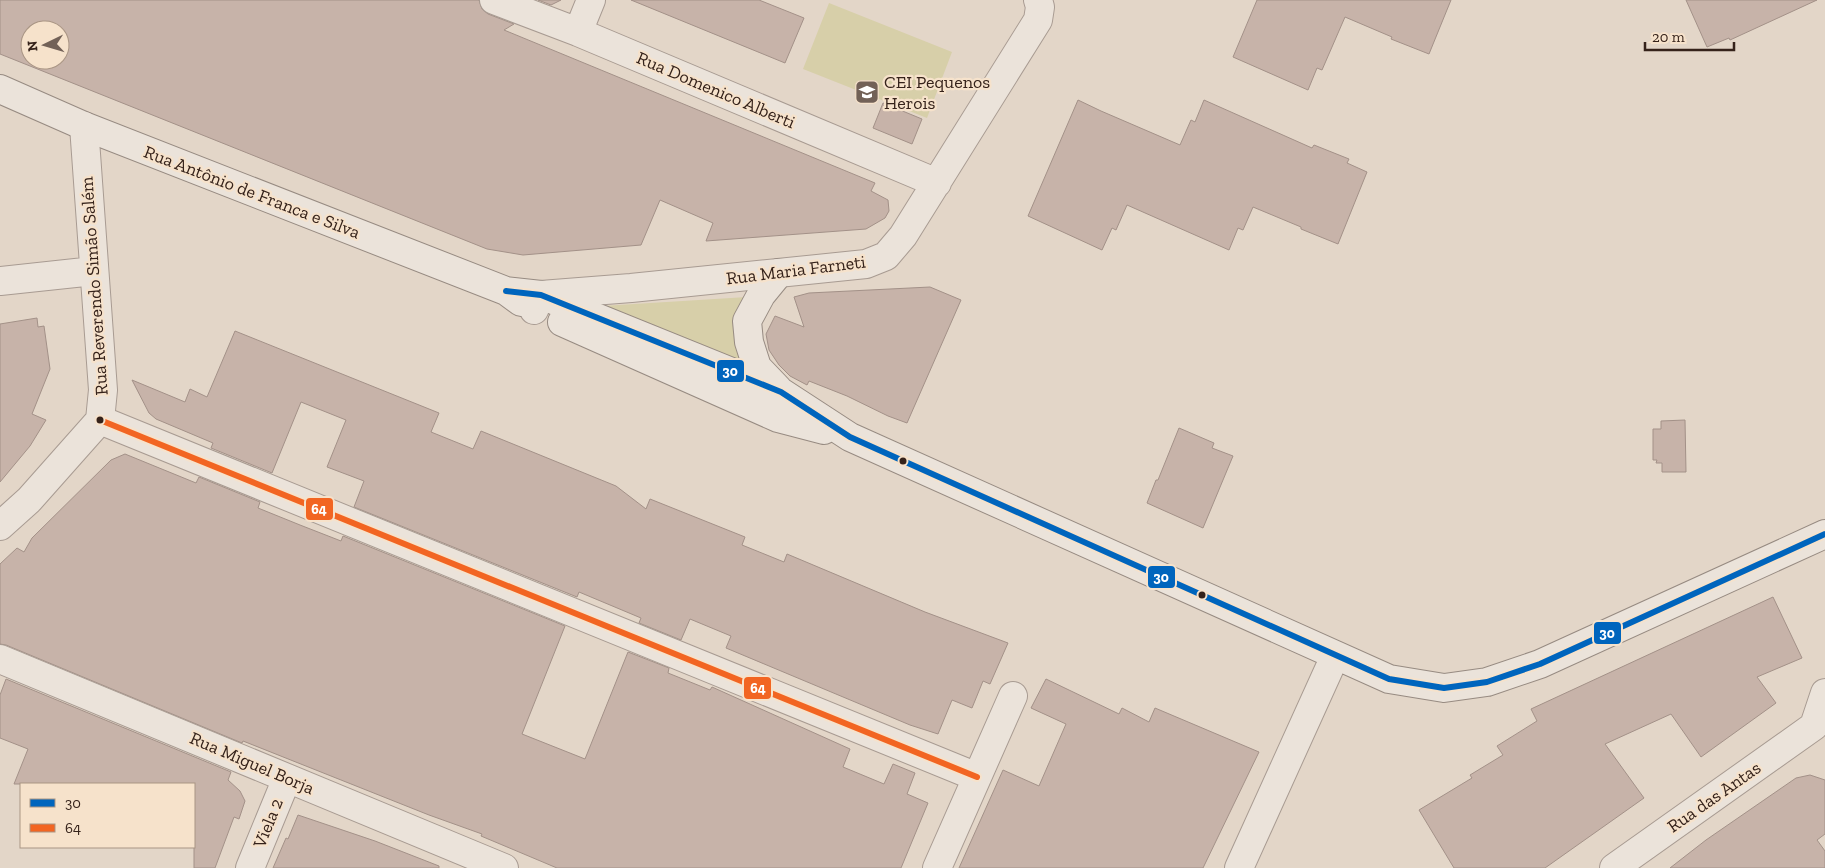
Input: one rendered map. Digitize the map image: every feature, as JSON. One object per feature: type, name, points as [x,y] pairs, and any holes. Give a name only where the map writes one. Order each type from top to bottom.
[{"type":"street","name":"Rua Domenico Alberti","points":[[494,0],[578,32],[937,182]]},
{"type":"street","points":[[578,32],[591,0]]},
{"type":"street","name":"Rua Maria Farneti","points":[[537,302],[866,264],[886,256],[903,236],[1038,20],[1040,7],[1038,0]]},
{"type":"street","name":"Rua Antônio de Franca e Silva","points":[[0,89],[84,126],[506,291],[781,392],[850,437],[1389,679],[1444,688],[1487,682],[1540,664],[1825,534]]},
{"type":"street","name":"Rua Reverendo Simão Salém","points":[[0,526],[29,500],[100,420],[103,390],[84,126]]},
{"type":"street","points":[[0,281],[94,271]]},
{"type":"street","points":[[779,273],[761,295],[747,321],[748,342],[757,367],[781,392]]},
{"type":"street","name":"Rua Antônio de Franca e Silva","points":[[537,302],[778,418],[850,437]]},
{"type":"street","points":[[100,420],[978,776]]},
{"type":"street","points":[[1239,868],[1335,656]]},
{"type":"street","name":"Rua Miguel Borja","points":[[0,659],[504,868]]},
{"type":"street","points":[[1819,730],[1825,693]]},
{"type":"street","points":[[937,868],[1013,696]]},
{"type":"street","name":"Rua das Antas","points":[[1614,868],[1819,730]]},
{"type":"street","name":"Viela 2","points":[[250,868],[287,778]]},
{"type":"shaded area","points":[[829,3],[952,52],[927,118],[803,69]]},
{"type":"shaded area","points":[[747,297],[735,331],[737,346],[744,365],[602,306]]},
{"type":"building","points":[[0,0],[479,0],[482,9],[488,14],[514,24],[504,30],[875,183],[871,191],[888,200],[889,211],[885,218],[866,229],[706,241],[713,223],[660,200],[641,245],[523,255],[487,249],[40,70],[70,70],[70,20],[20,20],[20,62],[0,54]]},
{"type":"building","points":[[538,0],[561,0],[551,5]]},
{"type":"building","points":[[631,0],[759,0],[804,18],[785,63]]},
{"type":"building","points":[[1257,0],[1451,0],[1429,54],[1391,39],[1392,37],[1345,17],[1322,70],[1317,68],[1308,90],[1233,57]]},
{"type":"building","points":[[1686,0],[1817,0],[1730,40],[1729,38],[1707,47]]},
{"type":"building","points":[[1078,100],[1180,145],[1191,120],[1195,122],[1204,100],[1312,148],[1314,145],[1349,159],[1347,163],[1367,172],[1338,244],[1253,207],[1243,230],[1238,228],[1229,250],[1127,205],[1116,230],[1112,228],[1102,250],[1028,216]]},
{"type":"building","points":[[883,103],[922,119],[912,144],[873,128]]},
{"type":"building","points":[[930,287],[961,300],[907,423],[809,381],[807,385],[790,376],[779,365],[769,350],[766,334],[775,316],[804,327],[794,297],[809,293]]},
{"type":"building","points":[[37,318],[38,327],[44,326],[50,369],[32,414],[46,420],[30,446],[0,482],[0,324]]},
{"type":"building","points":[[235,331],[439,413],[431,432],[473,449],[481,431],[616,486],[646,509],[650,499],[745,537],[742,545],[784,562],[787,554],[925,612],[1008,643],[990,684],[983,681],[972,708],[952,700],[938,734],[910,725],[726,648],[731,636],[690,619],[681,640],[639,623],[641,618],[579,592],[577,597],[354,507],[364,481],[327,467],[346,420],[301,402],[272,473],[211,448],[213,443],[156,419],[149,413],[132,380],[185,402],[190,389],[207,397]]},
{"type":"building","points":[[1685,420],[1686,472],[1662,472],[1662,463],[1656,463],[1657,460],[1653,460],[1653,429],[1661,429],[1661,421]]},
{"type":"building","points":[[1179,428],[1214,443],[1212,448],[1233,456],[1203,528],[1147,503]]},
{"type":"building","points":[[125,454],[196,483],[199,477],[260,502],[258,508],[341,541],[343,536],[565,626],[522,734],[585,759],[628,652],[669,668],[668,673],[710,690],[712,687],[850,749],[843,767],[884,784],[893,764],[915,773],[907,794],[928,803],[901,868],[557,868],[481,836],[482,834],[429,815],[243,741],[242,743],[0,644],[0,564],[17,548],[24,552],[32,538],[111,460]]},
{"type":"building","points":[[1773,597],[1802,658],[1757,677],[1776,703],[1701,757],[1671,714],[1605,744],[1644,798],[1545,868],[1454,868],[1419,810],[1472,778],[1470,775],[1503,755],[1497,746],[1537,721],[1531,709]]},
{"type":"building","points":[[6,679],[231,772],[228,780],[240,791],[245,801],[239,819],[234,817],[215,868],[194,868],[195,783],[14,784],[28,749],[0,738],[0,695]]},
{"type":"building","points":[[1046,679],[1119,714],[1122,708],[1149,722],[1155,708],[1259,752],[1203,868],[959,868],[1003,770],[1039,786],[1066,724],[1031,708]]},
{"type":"building","points":[[1810,775],[1825,780],[1825,834],[1817,840],[1825,851],[1825,868],[1670,868],[1706,840],[1796,778]]},
{"type":"building","points":[[298,815],[375,841],[439,866],[439,868],[273,868]]},
{"type":"transit line","name":"30","points":[[506,291],[541,295],[781,392],[850,437],[1389,679],[1444,688],[1487,682],[1540,664],[1825,534]]},
{"type":"transit line","name":"64","points":[[100,420],[977,777]]},
{"type":"place","name":"CEI Pequenos Herois","points":[[867,92]]}]
